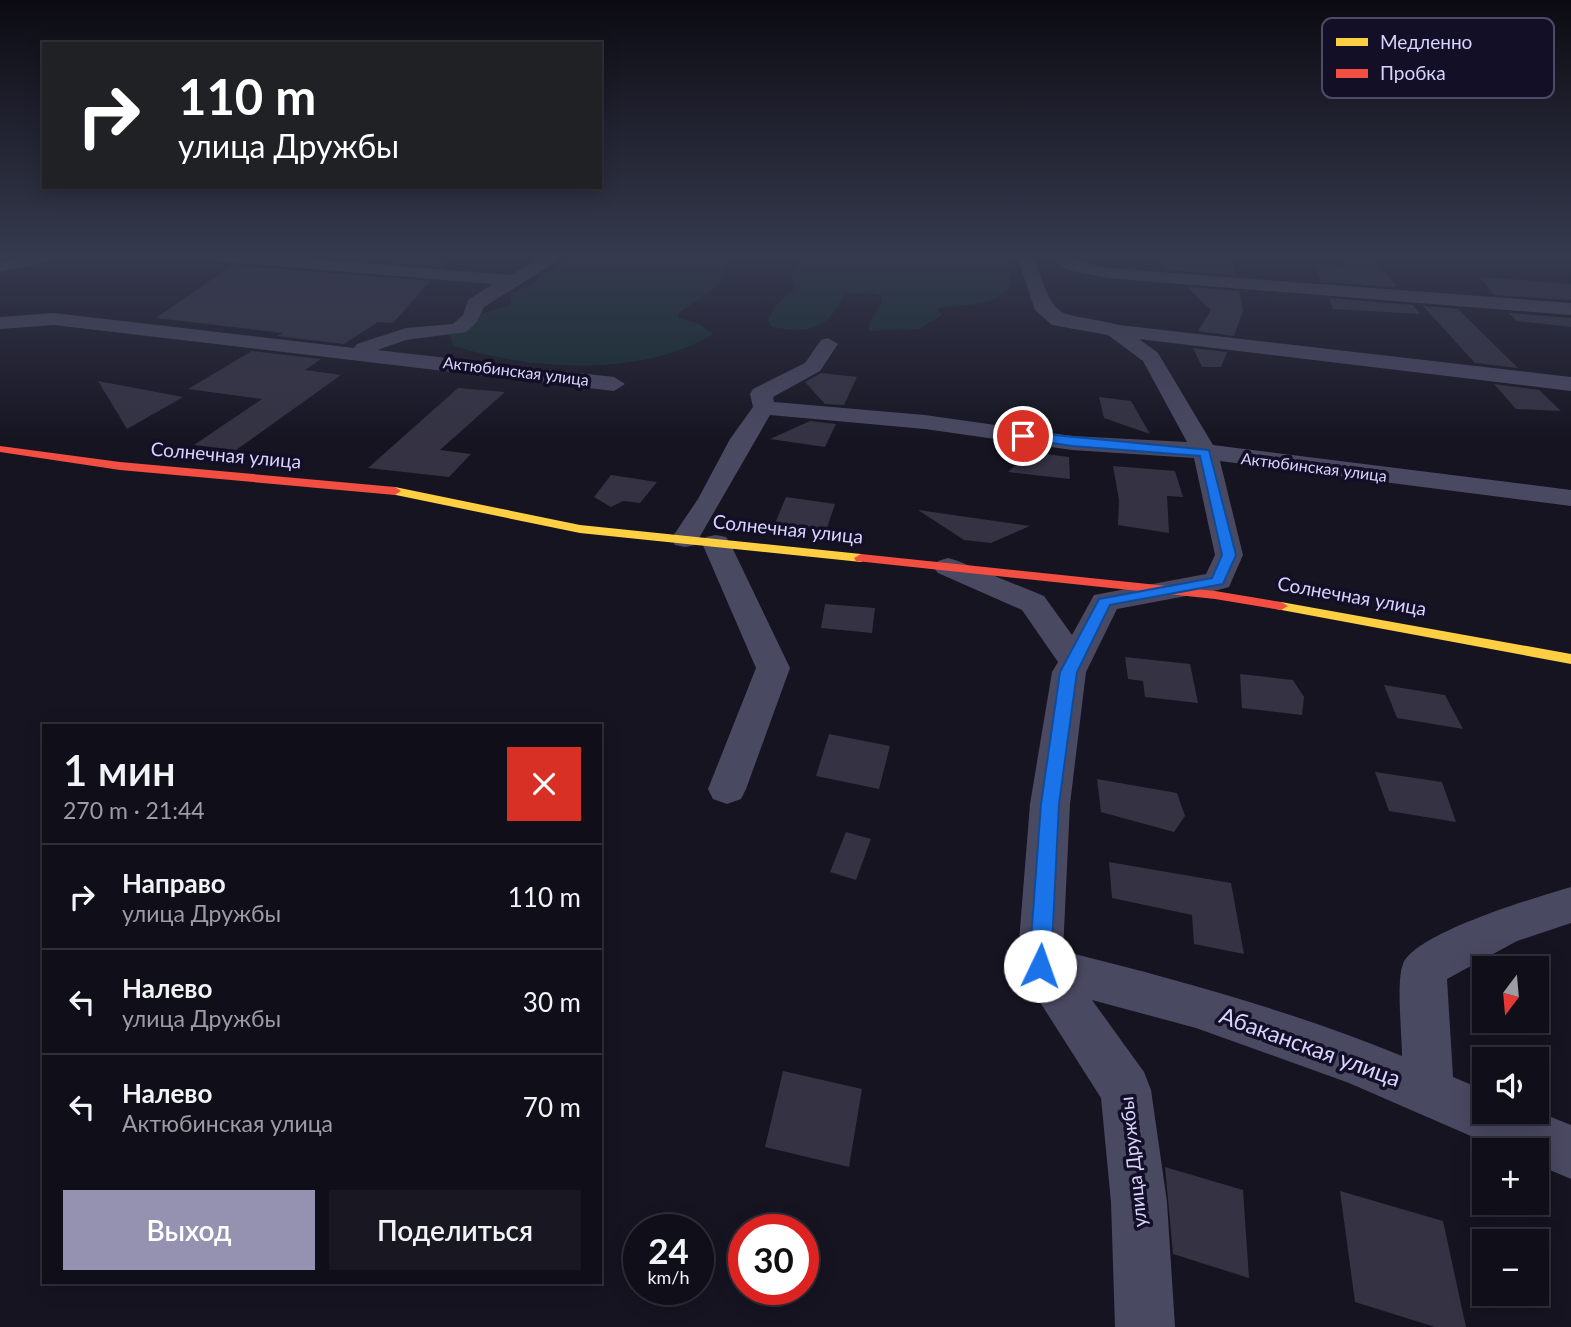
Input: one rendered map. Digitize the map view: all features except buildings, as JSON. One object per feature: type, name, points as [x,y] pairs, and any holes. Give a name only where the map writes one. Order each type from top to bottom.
[{"type":"street","points":[[352,352],[409,333],[447,334],[460,329],[471,318]]},
{"type":"street","points":[[1056,318],[1059,321],[1114,330],[1571,384]]},
{"type":"street","name":"Актюбинская улица","points":[[0,323],[54,319],[614,384]]},
{"type":"street","points":[[1040,966],[1050,804],[1069,672],[1105,602],[1218,581],[1229,555],[1205,452],[1151,357],[1114,330]]},
{"type":"street","points":[[727,789],[773,668],[700,541],[723,470],[747,429],[764,408],[761,394],[813,367],[828,344]]},
{"type":"street","name":"Актюбинская улица","points":[[764,408],[925,422],[1072,443],[1205,452],[1571,498]]},
{"type":"street","name":"Солнечная улица","points":[[0,449],[120,466],[389,490],[580,530],[1169,589],[1434,632],[1571,659]]},
{"type":"street","points":[[948,567],[1033,603],[1074,662]]},
{"type":"street","points":[[1428,1091],[1424,968],[1504,926],[1571,905]]},
{"type":"street","name":"Абаканская улица","points":[[1040,966],[1196,1006],[1355,1061],[1571,1152]]},
{"type":"street","name":"улица Дружбы","points":[[1040,966],[1126,1090],[1139,1202],[1145,1327]]},
{"type":"green space","points":[[474,318],[679,318],[699,324],[713,334],[685,348],[653,358],[586,366],[517,360],[484,354],[454,346],[448,331]]},
{"type":"green space","points":[[829,318],[821,324],[798,330],[772,327],[768,320]]},
{"type":"green space","points":[[872,318],[937,318],[919,329],[869,331]]},
{"type":"traffic: slow","points":[[395,491],[580,529],[861,558]]},
{"type":"traffic: slow","points":[[1281,606],[1571,659]]},
{"type":"traffic: jam","points":[[0,449],[120,466],[395,491]]},
{"type":"traffic: jam","points":[[861,558],[1215,595],[1281,606]]},
{"type":"route","points":[[1023,436],[1072,443],[1205,452],[1229,555],[1218,581],[1105,602],[1069,672],[1050,804],[1040,966]]}]
